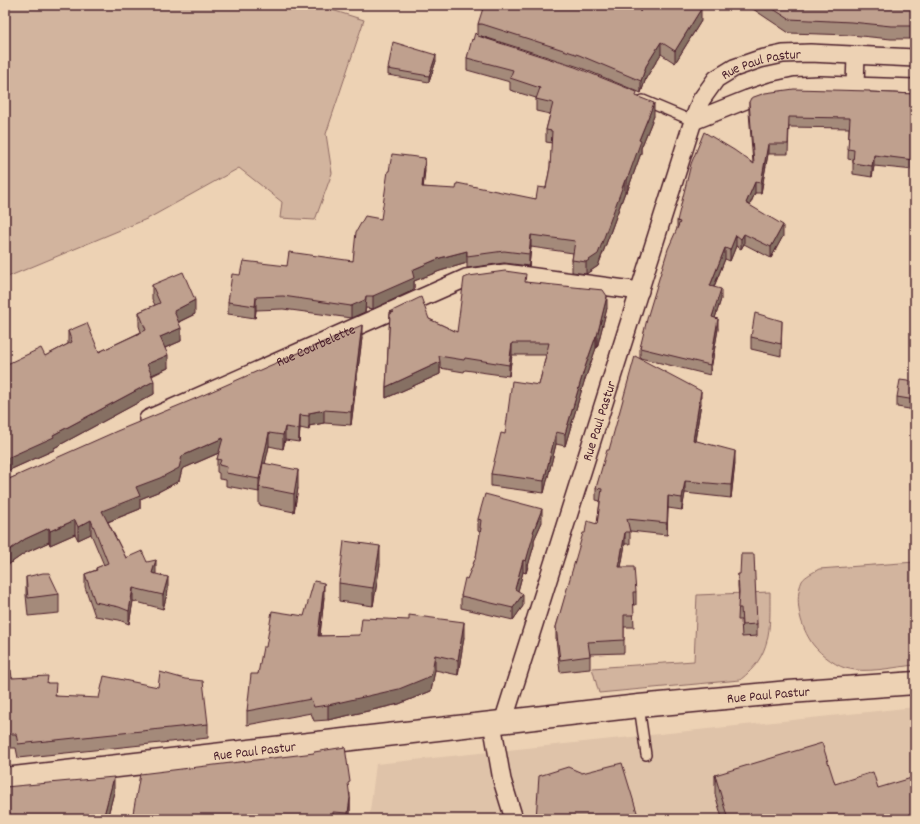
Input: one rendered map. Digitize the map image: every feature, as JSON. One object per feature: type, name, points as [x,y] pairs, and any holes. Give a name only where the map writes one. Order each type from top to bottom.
[{"type":"main road","name":"Rue Paul Pastur","points":[[5,779],[639,706],[915,683]]},
{"type":"street","name":"Rue Paul Pastur","points":[[497,722],[640,291],[693,121],[701,100],[716,79],[734,68],[760,59],[783,54],[810,53],[915,58]]},
{"type":"street","points":[[855,86],[856,55]]},
{"type":"street","name":"Rue Paul Pastur","points":[[693,121],[748,99],[772,91],[796,86],[820,85],[915,88]]},
{"type":"street","name":"Rue Courbelette","points":[[135,425],[466,278],[505,273],[640,291]]},
{"type":"street","points":[[497,722],[502,780],[514,819]]},
{"type":"lane","points":[[635,97],[693,121]]},
{"type":"lane","points":[[639,706],[646,755]]},
{"type":"shaded area","points":[[5,5],[316,5],[364,20],[326,134],[332,173],[315,220],[280,218],[282,202],[239,168],[149,218],[5,278]]},
{"type":"shaded area","points":[[915,562],[915,665],[880,670],[853,670],[845,668],[830,660],[812,644],[803,627],[798,603],[800,588],[805,577],[819,569]]},
{"type":"shaded area","points":[[770,592],[769,630],[764,651],[750,671],[740,680],[599,693],[592,668],[694,661],[697,595]]},
{"type":"shaded area","points":[[915,707],[915,819],[369,819],[376,764]]},
{"type":"building","points":[[484,5],[640,5],[640,12],[642,5],[695,5],[701,9],[675,51],[661,42],[646,66],[641,81],[579,55],[478,24]]},
{"type":"building","points":[[767,5],[915,5],[915,26],[891,26],[851,22],[789,19]]},
{"type":"building","points":[[475,33],[478,36],[575,67],[637,92],[636,96],[654,103],[639,140],[641,141],[627,180],[625,180],[598,254],[586,262],[572,260],[575,241],[531,235],[529,254],[504,251],[467,256],[467,251],[440,258],[412,270],[414,278],[373,296],[366,296],[365,300],[351,306],[283,296],[256,297],[255,306],[228,302],[232,274],[240,275],[243,261],[287,266],[289,252],[353,261],[356,232],[365,216],[381,219],[392,154],[425,158],[422,187],[456,189],[457,183],[536,199],[538,187],[546,188],[550,167],[552,131],[546,130],[553,103],[536,99],[540,88],[510,78],[513,70],[467,58]]},
{"type":"building","points":[[393,42],[436,55],[429,76],[388,69]]},
{"type":"building","points":[[794,89],[915,94],[915,167],[914,160],[874,155],[872,166],[853,163],[854,150],[848,149],[850,118],[789,117],[788,144],[768,144],[761,183],[755,182],[746,203],[783,225],[771,247],[744,234],[741,239],[736,235],[730,250],[725,248],[710,286],[721,289],[712,317],[718,319],[710,365],[640,348],[648,315],[668,249],[680,222],[677,221],[691,164],[704,132],[754,164],[749,102],[751,98],[765,93]]},
{"type":"building","points":[[505,271],[526,274],[525,282],[603,290],[607,296],[597,336],[584,370],[565,434],[556,432],[544,481],[491,474],[501,433],[505,434],[512,381],[539,385],[549,343],[512,343],[509,365],[465,358],[464,360],[439,356],[440,362],[386,387],[390,314],[394,312],[390,312],[421,297],[429,319],[457,332],[464,278]]},
{"type":"building","points":[[183,272],[195,300],[174,311],[181,328],[160,337],[168,355],[147,364],[154,381],[53,435],[54,437],[5,459],[5,365],[41,348],[45,356],[72,342],[68,331],[87,323],[99,352],[146,330],[139,312],[160,303],[152,285]]},
{"type":"building","points":[[755,313],[782,321],[781,344],[751,337]]},
{"type":"building","points":[[362,325],[351,412],[324,410],[309,413],[309,416],[300,415],[299,429],[285,427],[283,435],[269,433],[259,479],[226,473],[227,467],[219,465],[221,460],[217,459],[223,438],[182,456],[179,468],[160,478],[136,487],[140,496],[102,511],[126,558],[142,551],[147,562],[156,560],[152,573],[168,577],[163,595],[133,588],[129,611],[119,607],[95,602],[85,574],[97,570],[96,568],[108,563],[91,520],[78,527],[75,520],[50,531],[49,528],[25,539],[5,553],[5,479],[9,479]]},
{"type":"building","points":[[635,356],[701,391],[693,440],[735,451],[731,485],[685,481],[682,498],[668,496],[667,523],[627,519],[630,532],[625,532],[619,567],[634,567],[636,592],[633,592],[634,615],[624,615],[624,640],[588,642],[590,656],[560,660],[556,627],[583,533],[585,533],[587,521],[597,524],[602,489],[596,488],[607,450],[609,450]]},
{"type":"building","points":[[900,380],[915,382],[915,400],[897,397]]},
{"type":"building","points":[[263,463],[298,470],[294,494],[259,487]]},
{"type":"building","points":[[485,494],[542,509],[533,532],[534,533],[526,561],[523,560],[515,589],[523,594],[513,608],[461,596],[465,578],[467,579],[476,557],[481,528],[481,520],[478,519]]},
{"type":"building","points":[[344,541],[380,546],[373,588],[339,583]]},
{"type":"building","points":[[741,554],[754,554],[757,624],[742,625],[741,608],[738,608],[738,574],[740,574]]},
{"type":"building","points":[[49,573],[59,594],[28,598],[26,577]]},
{"type":"building","points":[[314,581],[324,583],[318,636],[360,635],[362,618],[409,620],[409,615],[464,622],[458,660],[435,655],[431,676],[399,689],[328,705],[314,707],[311,699],[247,711],[251,674],[258,674],[263,647],[266,647],[272,611],[304,616]]},
{"type":"building","points":[[5,661],[7,661],[8,671],[11,670],[12,678],[48,676],[47,683],[56,683],[55,696],[99,698],[104,676],[158,687],[160,672],[185,679],[203,681],[208,724],[18,744],[16,734],[5,734]]},
{"type":"building","points":[[822,743],[835,784],[873,772],[878,788],[915,777],[915,819],[718,819],[727,816],[715,775]]},
{"type":"building","points":[[345,747],[350,782],[348,783],[350,798],[348,813],[333,812],[333,819],[132,819],[140,774],[314,753]]},
{"type":"building","points":[[622,763],[639,819],[536,819],[539,776],[568,767],[582,773]]},
{"type":"building","points":[[114,777],[103,819],[51,819],[14,815],[14,819],[5,819],[5,787]]}]
